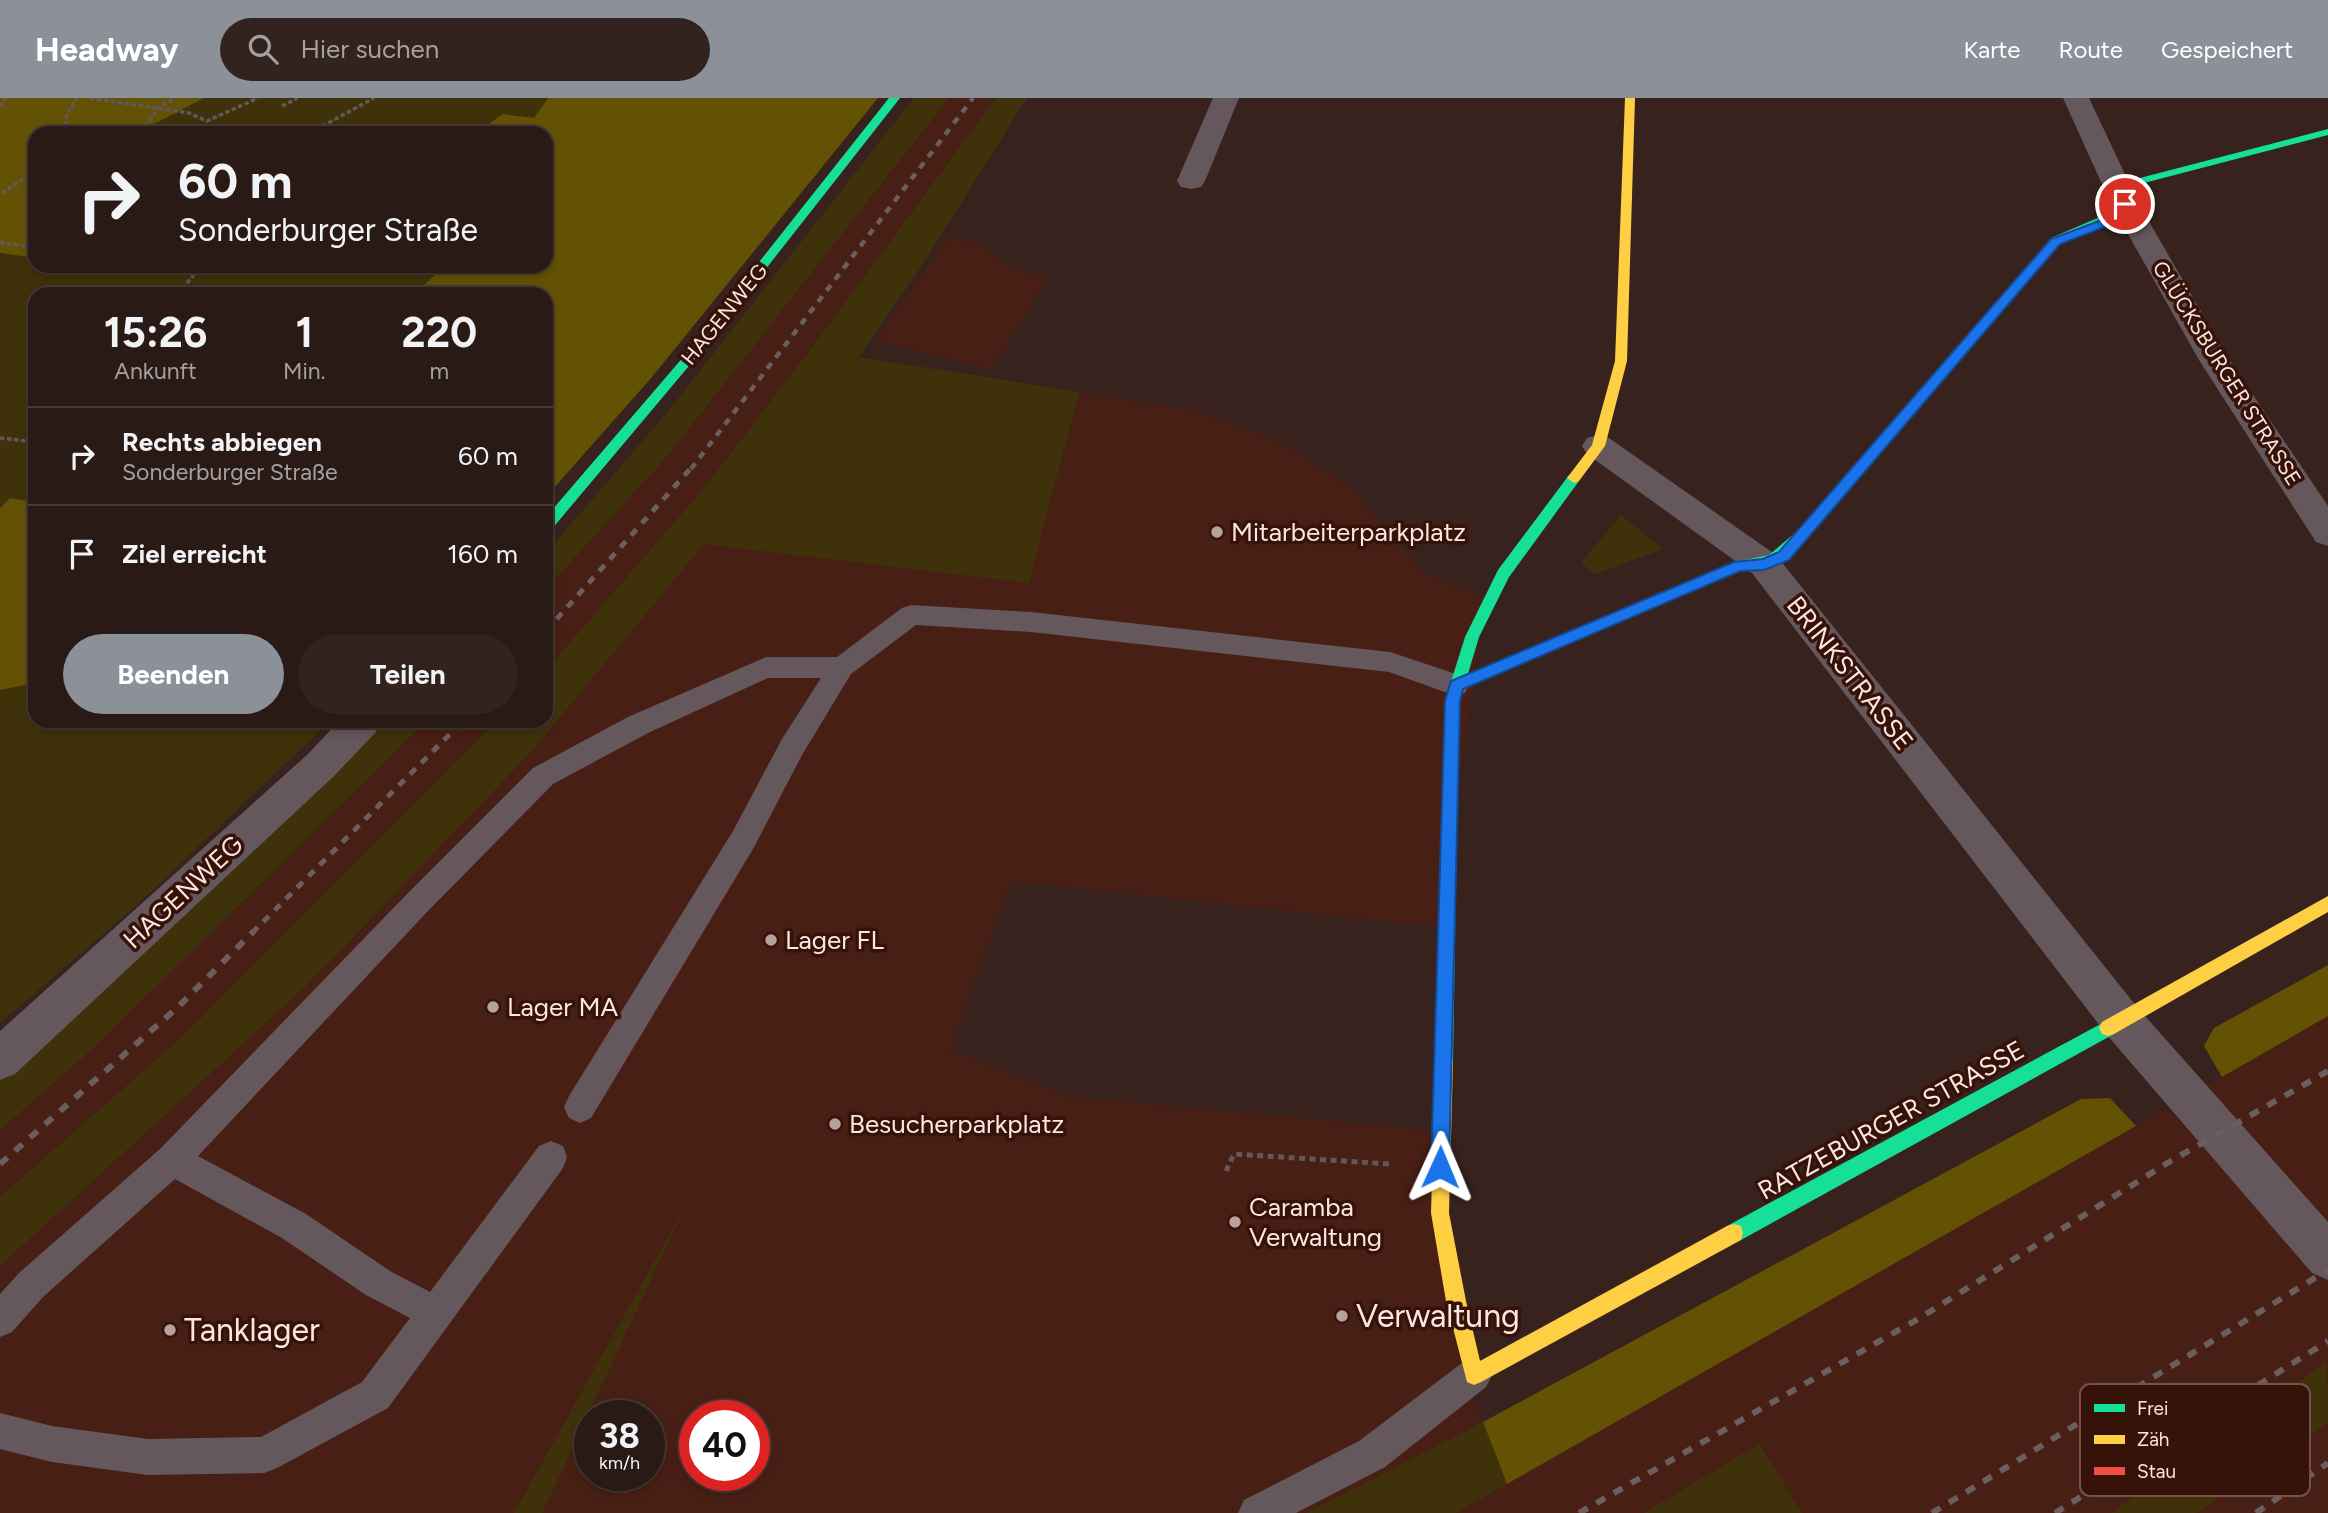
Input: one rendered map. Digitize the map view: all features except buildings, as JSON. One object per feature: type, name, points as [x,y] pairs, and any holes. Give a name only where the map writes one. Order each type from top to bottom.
[{"type":"street","name":"HAGENWEG","points":[[553,518],[695,351],[895,98]]},
{"type":"street","points":[[1191,181],[1226,98]]},
{"type":"street","points":[[1474,1375],[1456,1301],[1440,1213],[1452,701],[1472,637],[1503,574],[1598,446],[1621,361],[1630,98]]},
{"type":"street","name":"GLÜCKSBURGER STRASSE","points":[[2076,98],[2125,204],[2214,359],[2328,533]]},
{"type":"street","points":[[1456,685],[1739,566],[1764,564],[1784,556],[2055,241],[2103,223],[2125,204],[2140,181],[2328,132]]},
{"type":"street","name":"BRINKSTRASSE","points":[[1598,446],[1764,564],[2122,1021],[2328,1257]]},
{"type":"street","name":"HAGENWEG","points":[[0,1059],[321,765],[356,728]]},
{"type":"street","name":"RATZEBURGER STRASSE","points":[[1474,1375],[2122,1021],[2328,903]]},
{"type":"lane","points":[[580,1107],[743,840],[792,747],[842,667],[911,615],[1031,622],[1390,662],[1456,685]]},
{"type":"lane","points":[[0,1320],[31,1285],[172,1160],[416,903],[543,776],[638,725],[766,668],[842,667]]},
{"type":"lane","points":[[0,1431],[52,1444],[148,1457],[264,1455],[375,1395],[551,1157]]},
{"type":"lane","points":[[172,1160],[294,1226],[378,1283],[435,1313]]},
{"type":"lane","points":[[1257,1513],[1372,1454],[1474,1375]]},
{"type":"path","points":[[0,106],[6,98]]},
{"type":"path","points":[[66,126],[67,114],[77,98]]},
{"type":"path","points":[[90,98],[123,100],[189,113],[207,121],[258,98]]},
{"type":"path","points":[[146,126],[158,108],[175,98]]},
{"type":"path","points":[[282,106],[296,99],[294,98]]},
{"type":"path","points":[[323,126],[374,98]]},
{"type":"path","points":[[2,193],[28,176]]},
{"type":"path","points":[[0,243],[28,246]]},
{"type":"path","points":[[184,287],[195,273]]},
{"type":"path","points":[[0,438],[28,441]]},
{"type":"path","points":[[1226,1171],[1234,1154],[1440,1167]]},
{"type":"shaded area","points":[[0,98],[204,98],[150,126],[28,126],[28,257],[0,253]]},
{"type":"shaded area","points":[[21,98],[548,98],[534,118],[503,114],[486,126],[32,126]]},
{"type":"shaded area","points":[[548,98],[878,98],[652,377],[553,489],[553,287],[422,287],[437,273],[553,273],[553,126],[486,126],[503,114],[534,118]]},
{"type":"shaded area","points":[[914,98],[949,98],[665,459],[553,581],[553,545],[670,409]]},
{"type":"shaded area","points":[[949,98],[996,98],[819,338],[704,488],[553,662],[553,581],[665,459]]},
{"type":"shaded area","points":[[996,98],[1027,98],[923,264],[859,357],[1079,392],[1029,583],[704,544],[553,726],[553,662],[704,488],[819,338]]},
{"type":"shaded area","points":[[949,237],[980,244],[1015,270],[1049,278],[991,369],[874,341]]},
{"type":"shaded area","points":[[0,253],[28,257],[28,273],[437,273],[422,287],[28,287],[28,501],[10,498],[0,508]]},
{"type":"shaded area","points":[[1079,392],[1197,411],[1276,440],[1349,486],[1425,574],[1486,598],[1437,927],[1011,881],[950,1050],[1070,1097],[1430,1130],[1466,1380],[1483,1422],[1307,1513],[0,1513],[0,1266],[304,988],[533,750],[704,543],[1029,583]]},
{"type":"shaded area","points":[[10,498],[28,501],[28,684],[0,690],[0,508]]},
{"type":"shaded area","points":[[1621,515],[1663,549],[1595,574],[1581,563]]},
{"type":"shaded area","points":[[28,684],[28,728],[323,728],[139,903],[0,1023],[0,690]]},
{"type":"shaded area","points":[[381,728],[419,728],[97,1045],[0,1130],[0,1079]]},
{"type":"shaded area","points":[[419,728],[489,728],[184,1035],[0,1197],[0,1130],[97,1045]]},
{"type":"shaded area","points":[[489,728],[551,728],[304,988],[0,1266],[0,1197],[184,1035]]},
{"type":"shaded area","points":[[2328,965],[2328,1016],[2222,1077],[2204,1046],[2214,1028]]},
{"type":"shaded area","points":[[2328,1016],[2328,1513],[1456,1513]]},
{"type":"shaded area","points":[[2110,1098],[2136,1126],[1507,1484],[1483,1422],[2081,1099]]},
{"type":"shaded area","points":[[687,1203],[595,1400],[577,1400]]},
{"type":"shaded area","points":[[2327,1362],[2328,1423],[2310,1435],[2310,1384],[2296,1384]]},
{"type":"shaded area","points":[[574,1405],[574,1445],[542,1513],[514,1513]]},
{"type":"shaded area","points":[[1483,1422],[1507,1484],[1456,1513],[1307,1513]]},
{"type":"shaded area","points":[[1759,1444],[1802,1513],[1644,1513]]},
{"type":"shaded area","points":[[2135,1496],[2221,1496],[2196,1513],[2111,1513]]},
{"type":"railway","points":[[691,469],[973,98]]},
{"type":"railway","points":[[553,623],[692,467]]},
{"type":"railway","points":[[252,933],[456,728]]},
{"type":"railway","points":[[0,1164],[178,1007],[252,933]]},
{"type":"railway","points":[[1579,1513],[1918,1319],[2169,1162],[2328,1071]]},
{"type":"railway","points":[[2142,1384],[2328,1270]]},
{"type":"railway","points":[[2260,1384],[2328,1341]]},
{"type":"railway","points":[[1932,1513],[2080,1422]]},
{"type":"railway","points":[[2310,1476],[2328,1463]]},
{"type":"railway","points":[[2055,1513],[2082,1496]]},
{"type":"railway","points":[[2256,1513],[2280,1496]]},
{"type":"traffic: fast","points":[[553,518],[695,351],[895,98]]},
{"type":"traffic: fast","points":[[1944,370],[2055,241],[2104,220],[2121,206],[2140,181],[2328,132]]},
{"type":"traffic: fast","points":[[1444,1062],[1452,701],[1472,637],[1503,574],[1574,478]]},
{"type":"traffic: fast","points":[[1456,685],[1739,566],[1774,559],[1801,536]]},
{"type":"traffic: fast","points":[[1734,1233],[2108,1028]]},
{"type":"traffic: slow","points":[[1574,478],[1598,446],[1621,361],[1630,98]]},
{"type":"traffic: slow","points":[[2108,1028],[2328,903]]},
{"type":"traffic: slow","points":[[1444,1062],[1440,1213],[1456,1301],[1474,1375],[1734,1233]]},
{"type":"traffic: jam","points":[[1801,536],[1944,370]]},
{"type":"place","name":"Mitarbeiterparkplatz","points":[[1217,532]]},
{"type":"place","name":"Lager FL","points":[[771,940]]},
{"type":"place","name":"Lager MA","points":[[493,1007]]},
{"type":"place","name":"Besucherparkplatz","points":[[835,1124]]},
{"type":"place","name":"Caramba Verwaltung","points":[[1235,1222]]},
{"type":"place","name":"Verwaltung","points":[[1342,1316]]},
{"type":"place","name":"Tanklager","points":[[170,1330]]},
{"type":"route","points":[[1440,1167],[1452,701],[1456,685],[1739,566],[1764,564],[1784,556],[2055,241],[2103,223],[2125,204]]}]
